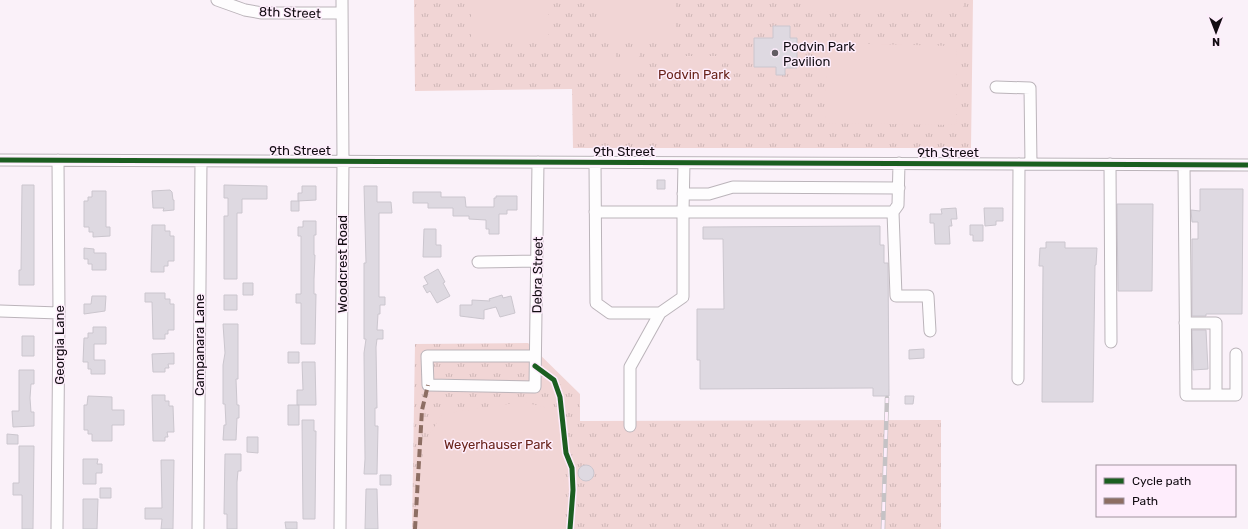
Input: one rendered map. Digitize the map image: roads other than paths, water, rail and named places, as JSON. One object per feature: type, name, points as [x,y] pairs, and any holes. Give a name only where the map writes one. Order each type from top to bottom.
[{"type":"street","name":"8th Street","points":[[217,0],[245,10],[262,13],[341,13]]},
{"type":"street","name":"Woodcrest Road","points":[[340,529],[343,161],[342,0]]},
{"type":"street","points":[[996,88],[1030,88],[1031,164]]},
{"type":"street","name":"9th Street","points":[[0,160],[1248,165]]},
{"type":"street","name":"Georgia Lane","points":[[57,529],[59,313],[58,160]]},
{"type":"street","name":"Campanara Lane","points":[[198,529],[201,162]]},
{"type":"street","name":"Debra Street","points":[[535,356],[427,356],[428,385],[535,387],[538,162]]},
{"type":"street","points":[[595,162],[596,303],[610,313],[660,313]]},
{"type":"street","points":[[630,426],[630,367],[660,313],[682,297],[684,163]]},
{"type":"street","points":[[899,163],[898,205],[893,212],[896,296],[928,296],[930,331]]},
{"type":"street","points":[[1018,379],[1019,164]]},
{"type":"street","points":[[1110,164],[1111,342]]},
{"type":"street","points":[[1184,165],[1186,395],[1236,396],[1236,354]]},
{"type":"street","points":[[683,194],[709,194],[733,187],[899,188]]},
{"type":"street","points":[[595,212],[893,212]]},
{"type":"street","points":[[478,262],[537,261]]},
{"type":"street","points":[[0,311],[59,313]]},
{"type":"street","points":[[1185,323],[1216,323],[1216,395]]},
{"type":"railway","points":[[883,529],[887,398]]},
{"type":"place","name":"Podvin Park Pavilion","points":[[775,53]]},
{"type":"park label","name":"Podvin Park","points":[[694,74]]},
{"type":"park label","name":"Weyerhauser Park","points":[[498,444]]}]
